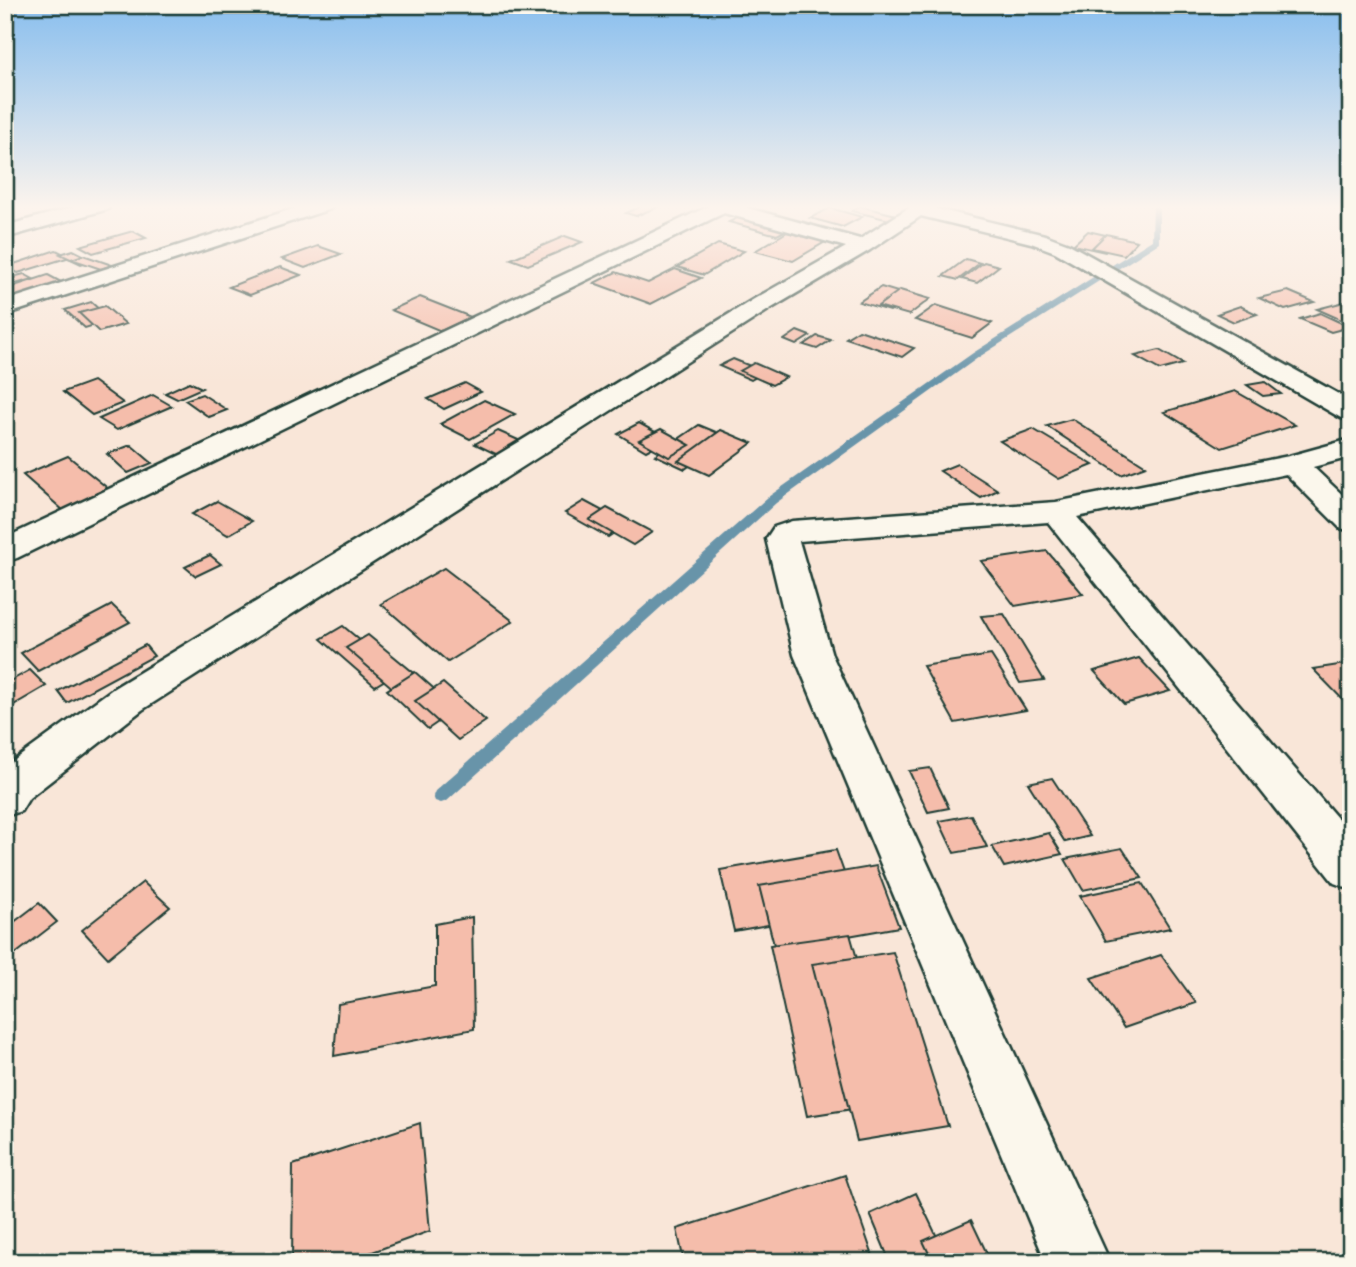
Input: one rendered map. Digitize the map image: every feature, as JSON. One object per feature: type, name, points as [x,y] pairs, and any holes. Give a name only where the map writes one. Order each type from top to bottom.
[{"type":"street","points":[[5,308],[141,264]]},
{"type":"street","points":[[5,551],[600,264]]},
{"type":"street","points":[[5,798],[14,785],[128,699],[762,304],[831,264]]},
{"type":"street","points":[[1090,264],[1351,412]]},
{"type":"street","points":[[1078,1262],[813,655],[782,540],[785,534],[792,531],[1056,512],[1292,464],[1351,448]]},
{"type":"street","points":[[1292,464],[1351,521]]},
{"type":"street","points":[[1056,512],[1351,867]]},
{"type":"building","points":[[14,264],[47,264],[18,273],[5,267]]},
{"type":"building","points":[[86,264],[112,265],[101,269]]},
{"type":"building","points":[[295,264],[315,264],[305,268]]},
{"type":"building","points":[[682,264],[722,264],[704,275],[677,267]]},
{"type":"building","points":[[959,264],[979,264],[958,280],[943,276]]},
{"type":"building","points":[[981,264],[999,266],[977,283],[962,279]]},
{"type":"building","points":[[280,267],[301,275],[250,295],[229,287]]},
{"type":"building","points":[[675,269],[701,278],[651,304],[594,283],[616,272],[648,283]]},
{"type":"building","points":[[24,274],[33,279],[5,287],[5,279]]},
{"type":"building","points":[[48,275],[63,283],[9,301],[5,299],[5,289]]},
{"type":"building","points":[[881,287],[911,296],[890,311],[859,302]]},
{"type":"building","points":[[900,290],[930,299],[909,315],[878,306]]},
{"type":"building","points":[[1288,291],[1314,302],[1285,310],[1259,298]]},
{"type":"building","points":[[420,297],[471,317],[441,331],[391,310]]},
{"type":"building","points":[[91,302],[111,320],[85,328],[65,310]]},
{"type":"building","points":[[1351,302],[1351,321],[1346,322],[1317,309]]},
{"type":"building","points":[[936,305],[992,323],[972,338],[915,320]]},
{"type":"building","points":[[105,306],[126,324],[99,332],[79,313]]},
{"type":"building","points":[[1240,306],[1257,314],[1234,322],[1217,314]]},
{"type":"building","points":[[1320,313],[1350,327],[1331,332],[1300,319]]},
{"type":"building","points":[[859,330],[914,348],[902,357],[846,338]]},
{"type":"building","points":[[797,331],[810,336],[796,345],[784,340]]},
{"type":"building","points":[[817,336],[831,340],[817,349],[804,345]]},
{"type":"building","points":[[1159,350],[1183,364],[1160,370],[1135,356]]},
{"type":"building","points":[[733,359],[765,372],[751,380],[719,366]]},
{"type":"building","points":[[754,363],[786,377],[772,385],[740,371]]},
{"type":"building","points":[[93,381],[123,403],[92,415],[63,392]]},
{"type":"building","points":[[189,382],[202,388],[177,399],[165,393]]},
{"type":"building","points":[[1265,382],[1281,394],[1263,396],[1247,385]]},
{"type":"building","points":[[465,383],[481,392],[444,409],[428,399]]},
{"type":"building","points":[[1235,391],[1295,425],[1222,448],[1164,412]]},
{"type":"building","points":[[202,394],[227,410],[209,417],[185,400]]},
{"type":"building","points":[[153,395],[172,406],[117,430],[99,419]]},
{"type":"building","points":[[484,400],[515,414],[470,439],[440,424]]},
{"type":"building","points":[[1072,419],[1146,466],[1121,475],[1047,426]]},
{"type":"building","points":[[639,423],[668,439],[646,451],[618,434]]},
{"type":"building","points":[[699,425],[728,437],[685,469],[655,455]]},
{"type":"building","points":[[661,429],[690,445],[669,457],[639,440]]},
{"type":"building","points":[[1033,429],[1093,465],[1059,479],[1000,441]]},
{"type":"building","points":[[721,430],[752,443],[709,475],[678,461]]},
{"type":"building","points":[[498,431],[525,443],[502,457],[475,444]]},
{"type":"building","points":[[131,445],[152,463],[128,473],[107,454]]},
{"type":"building","points":[[68,456],[110,490],[64,511],[23,475]]},
{"type":"building","points":[[957,464],[998,490],[981,498],[940,471]]},
{"type":"building","points":[[217,501],[252,521],[228,535],[192,514]]},
{"type":"building","points":[[584,501],[627,524],[608,537],[565,513]]},
{"type":"building","points":[[607,508],[652,532],[633,545],[589,520]]},
{"type":"building","points":[[1047,551],[1083,594],[1015,606],[981,561]]},
{"type":"building","points":[[210,555],[221,564],[196,576],[185,567]]},
{"type":"building","points":[[444,568],[513,621],[448,662],[381,604]]},
{"type":"building","points":[[112,605],[130,622],[38,671],[21,653]]},
{"type":"building","points":[[1004,614],[1044,680],[1020,683],[981,616]]},
{"type":"building","points":[[343,626],[398,672],[375,686],[321,639]]},
{"type":"building","points":[[368,635],[425,682],[403,697],[346,648]]},
{"type":"building","points":[[145,645],[154,656],[67,703],[58,691]]},
{"type":"building","points":[[991,655],[1026,710],[955,723],[923,666]]},
{"type":"building","points":[[1139,658],[1170,691],[1124,704],[1094,671]]},
{"type":"building","points":[[1345,664],[1351,670],[1351,708],[1313,669]]},
{"type":"building","points":[[30,670],[46,686],[5,710],[5,684]]},
{"type":"building","points":[[415,672],[457,709],[428,729],[387,690]]},
{"type":"building","points":[[443,683],[486,721],[458,740],[415,701]]},
{"type":"building","points":[[930,768],[949,808],[928,812],[909,771]]},
{"type":"building","points":[[1052,778],[1090,836],[1065,842],[1028,783]]},
{"type":"building","points":[[971,815],[987,847],[954,853],[939,821]]},
{"type":"building","points":[[1049,833],[1062,854],[1004,867],[992,846]]},
{"type":"building","points":[[1122,848],[1142,878],[1083,890],[1065,859]]},
{"type":"building","points":[[836,850],[857,909],[734,931],[720,870]]},
{"type":"building","points":[[876,866],[899,927],[775,949],[759,886]]},
{"type":"building","points":[[143,882],[170,907],[108,958],[82,930]]},
{"type":"building","points":[[1142,883],[1170,928],[1106,941],[1080,896]]},
{"type":"building","points":[[39,903],[57,922],[5,962],[5,929]]},
{"type":"building","points":[[472,917],[474,1029],[334,1056],[338,1004],[435,986],[435,924]]},
{"type":"building","points":[[850,934],[898,1102],[807,1116],[770,945]]},
{"type":"building","points":[[893,952],[948,1126],[857,1141],[812,964]]},
{"type":"building","points":[[1161,955],[1196,1003],[1124,1028],[1091,978]]},
{"type":"building","points":[[420,1123],[430,1231],[345,1262],[292,1262],[293,1165]]},
{"type":"building","points":[[845,1175],[875,1262],[684,1262],[677,1229]]},
{"type":"building","points":[[916,1193],[949,1262],[890,1262],[870,1214]]},
{"type":"building","points":[[971,1220],[991,1262],[933,1262],[923,1241]]},
{"type":"waterway","points":[[441,796],[772,500],[976,355],[1119,264]]}]
